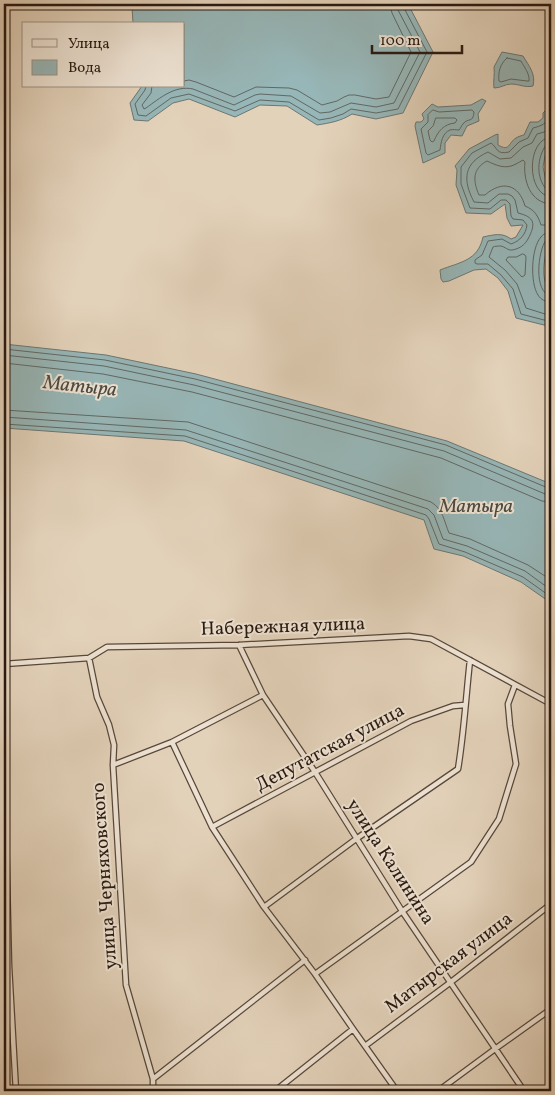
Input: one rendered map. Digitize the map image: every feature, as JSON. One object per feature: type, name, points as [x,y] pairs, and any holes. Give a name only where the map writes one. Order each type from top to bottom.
[{"type":"street","name":"Набережная улица","points":[[4,664],[89,658],[107,646],[239,645],[408,636],[431,639],[551,704]]},
{"type":"street","name":"улица Калинина","points":[[239,645],[263,694],[315,772],[402,911],[524,1091]]},
{"type":"street","name":"улица Черняховского","points":[[89,658],[97,697],[109,725],[114,745],[113,765],[126,985],[153,1079],[153,1091]]},
{"type":"street","points":[[264,907],[356,839],[458,769],[470,660]]},
{"type":"street","points":[[315,974],[471,862],[499,819],[516,764],[508,704],[515,685]]},
{"type":"street","points":[[113,765],[172,742],[263,694]]},
{"type":"street","name":"Депутатская улица","points":[[212,827],[411,721],[453,706],[465,705]]},
{"type":"street","points":[[172,742],[212,827],[264,907],[305,960],[397,1091]]},
{"type":"street","points":[[4,746],[6,966],[16,1091]]},
{"type":"street","name":"Матырская улица","points":[[364,1046],[451,982],[551,904]]},
{"type":"street","points":[[153,1079],[305,960]]},
{"type":"street","points":[[438,1091],[551,1009]]},
{"type":"street","points":[[275,1091],[353,1030]]},
{"type":"water","points":[[125,4],[408,4],[433,52],[403,113],[376,119],[352,114],[335,121],[317,125],[287,106],[260,105],[235,117],[189,99],[173,103],[148,121],[134,120],[130,103],[141,88],[185,88],[185,22],[133,22],[132,7]]},
{"type":"water","points":[[502,52],[523,56],[533,74],[533,86],[527,87],[511,84],[494,88],[494,67]]},
{"type":"water","points":[[482,99],[486,101],[478,114],[479,121],[467,126],[462,136],[451,135],[445,143],[445,153],[423,163],[415,126],[416,122],[421,122],[424,119],[422,114],[432,104],[438,107],[471,105]]},
{"type":"water","points":[[546,110],[551,110],[551,145],[545,156],[543,167],[546,181],[551,188],[551,240],[546,252],[544,274],[547,287],[551,292],[551,325],[516,318],[508,291],[498,278],[486,269],[474,270],[443,282],[440,270],[467,260],[477,251],[483,237],[504,235],[511,239],[516,237],[523,225],[511,226],[507,218],[505,204],[491,214],[466,213],[456,185],[457,170],[455,166],[469,149],[495,135],[498,134],[498,145],[507,147],[513,140],[524,135],[530,122],[538,122],[543,118],[543,113]]},
{"type":"water","name":"Матыра","points":[[4,344],[106,355],[196,374],[447,441],[551,484],[551,603],[521,582],[463,556],[434,549],[424,520],[184,441],[4,428]]}]
